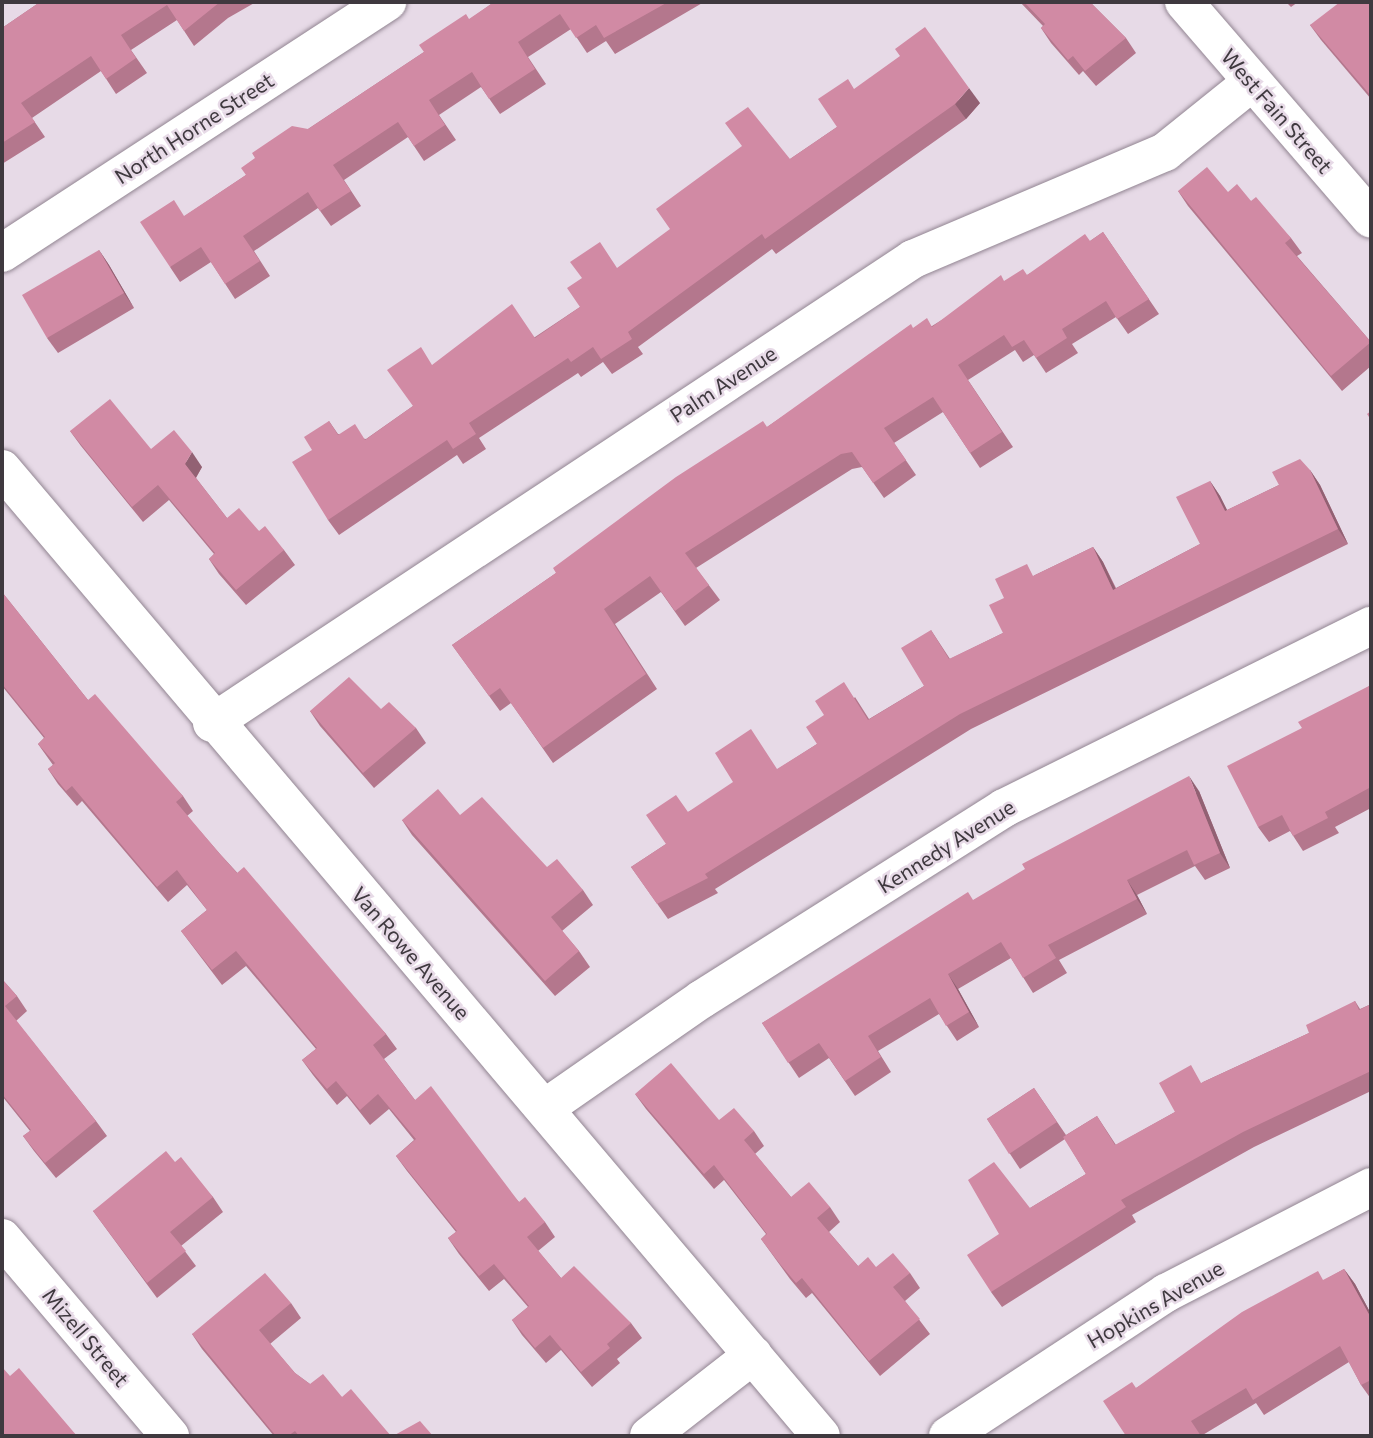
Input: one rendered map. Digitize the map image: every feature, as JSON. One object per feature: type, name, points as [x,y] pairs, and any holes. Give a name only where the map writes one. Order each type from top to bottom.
[{"type":"street","name":"North Horne Street","points":[[2,253],[387,2]]},
{"type":"street","name":"West Fain Street","points":[[1184,2],[1371,219]]},
{"type":"street","name":"Palm Avenue","points":[[212,723],[914,259],[1165,152],[1252,82]]},
{"type":"street","name":"Van Rowe Avenue","points":[[2,469],[212,723],[545,1108],[821,1436]]},
{"type":"street","name":"Kennedy Avenue","points":[[545,1108],[702,999],[1004,808],[1371,626]]},
{"type":"street","name":"Hopkins Avenue","points":[[948,1436],[1166,1293],[1371,1187]]},
{"type":"street","name":"Mizell Street","points":[[2,1238],[170,1436]]},
{"type":"street","points":[[649,1436],[753,1355]]},
{"type":"building","points":[[40,2],[220,2],[184,31],[167,5],[121,35],[136,58],[106,79],[91,56],[21,103],[35,122],[2,143],[2,28]]},
{"type":"building","points":[[494,2],[668,2],[604,38],[596,25],[576,38],[560,14],[518,42],[535,69],[489,99],[472,72],[429,100],[445,125],[414,146],[398,122],[333,165],[351,191],[320,211],[308,192],[243,236],[260,261],[225,284],[201,247],[170,267],[140,222],[174,200],[184,216],[246,175],[241,168],[255,158],[252,153],[292,126],[308,129],[424,52],[419,45],[466,14],[469,19]]},
{"type":"building","points":[[1024,2],[1090,2],[1126,38],[1085,71],[1073,56],[1068,60],[1041,28],[1045,24]]},
{"type":"building","points":[[1340,2],[1371,2],[1371,96],[1310,25]]},
{"type":"building","points":[[925,27],[969,88],[955,104],[765,239],[762,234],[628,332],[632,339],[601,359],[593,347],[571,362],[568,358],[469,423],[476,434],[453,449],[447,440],[328,520],[292,462],[312,450],[304,437],[329,421],[338,435],[355,424],[365,440],[413,406],[387,370],[421,347],[432,365],[512,304],[535,338],[580,307],[567,288],[582,278],[570,262],[600,242],[617,268],[670,229],[656,209],[742,146],[725,123],[748,107],[790,159],[837,127],[818,99],[848,79],[854,89],[900,56],[895,49]]},
{"type":"building","points":[[1207,167],[1228,192],[1237,184],[1251,201],[1256,197],[1291,238],[1285,243],[1371,342],[1331,376],[1178,191]]},
{"type":"building","points":[[1103,232],[1149,299],[1117,319],[1106,301],[1062,329],[1067,338],[1036,358],[1024,340],[1012,347],[1004,335],[958,365],[1002,432],[970,453],[933,397],[884,428],[906,460],[873,483],[852,452],[841,454],[685,553],[709,585],[675,611],[650,576],[604,609],[646,674],[543,748],[500,688],[489,696],[452,645],[556,573],[553,568],[676,477],[763,421],[767,427],[911,324],[913,328],[927,318],[932,327],[1001,275],[1004,281],[1023,269],[1027,275],[1085,234],[1090,241]]},
{"type":"building","points":[[99,250],[124,293],[47,338],[22,295]]},
{"type":"building","points":[[110,399],[151,449],[174,430],[192,452],[185,464],[227,518],[239,508],[259,531],[265,526],[284,550],[236,590],[209,559],[215,553],[158,485],[132,507],[70,431]]},
{"type":"building","points":[[1300,459],[1310,470],[1338,529],[960,714],[705,874],[708,878],[657,904],[631,867],[666,844],[646,815],[676,795],[688,812],[733,782],[715,753],[751,729],[777,769],[817,744],[806,727],[824,715],[815,701],[844,682],[868,720],[924,686],[901,648],[931,630],[949,659],[1003,633],[989,605],[1004,598],[995,579],[1027,564],[1033,576],[1093,547],[1113,590],[1200,544],[1176,497],[1210,481],[1225,511],[1279,485],[1272,472]]},
{"type":"building","points":[[2,592],[88,700],[95,694],[183,796],[176,802],[220,854],[237,873],[244,867],[386,1034],[373,1045],[415,1100],[431,1086],[519,1202],[525,1197],[545,1222],[527,1237],[561,1278],[574,1266],[631,1323],[607,1344],[610,1348],[581,1372],[550,1335],[535,1348],[512,1320],[529,1306],[494,1264],[479,1276],[448,1238],[457,1231],[396,1156],[416,1139],[378,1094],[360,1110],[336,1081],[327,1089],[302,1060],[317,1048],[236,951],[212,970],[181,931],[207,910],[177,870],[157,887],[72,786],[66,791],[48,769],[55,763],[38,744],[45,737],[2,684]]},
{"type":"building","points":[[349,677],[381,709],[389,702],[416,728],[363,773],[310,711]]},
{"type":"building","points":[[1371,685],[1371,787],[1325,812],[1328,818],[1293,836],[1282,815],[1258,827],[1227,766],[1302,728],[1298,722]]},
{"type":"building","points":[[1189,776],[1220,853],[1194,865],[1187,850],[1127,880],[1137,899],[1048,945],[1056,958],[1023,978],[1001,942],[948,974],[969,1012],[946,1026],[930,998],[868,1036],[881,1057],[845,1081],[819,1043],[788,1063],[762,1023],[968,892],[973,900],[1025,869],[1022,864]]},
{"type":"building","points":[[438,789],[460,815],[482,797],[547,867],[557,859],[583,890],[551,917],[579,951],[545,981],[402,820]]},
{"type":"building","points":[[2,979],[17,996],[5,1006],[96,1121],[45,1163],[23,1136],[31,1130],[2,1094]]},
{"type":"building","points":[[1355,1001],[1359,1010],[1371,1004],[1371,1071],[1243,1132],[1121,1200],[1126,1207],[991,1292],[967,1255],[999,1234],[968,1180],[994,1162],[1030,1208],[1086,1174],[1063,1137],[1097,1116],[1115,1145],[1175,1112],[1159,1083],[1191,1065],[1201,1083],[1309,1033],[1306,1025]]},
{"type":"building","points":[[671,1063],[719,1120],[734,1108],[754,1131],[744,1140],[791,1197],[809,1182],[830,1207],[817,1218],[858,1266],[868,1257],[876,1267],[893,1253],[910,1273],[893,1287],[920,1319],[869,1361],[802,1278],[796,1283],[780,1264],[761,1239],[767,1234],[714,1165],[704,1174],[635,1094]]},
{"type":"building","points":[[1034,1088],[1057,1122],[1009,1154],[987,1119]]},
{"type":"building","points":[[166,1151],[175,1162],[181,1157],[213,1197],[170,1232],[186,1251],[147,1283],[93,1211]]},
{"type":"building","points":[[1344,1269],[1371,1318],[1371,1380],[1361,1385],[1340,1346],[1253,1400],[1246,1388],[1191,1421],[1201,1436],[1126,1436],[1103,1401],[1132,1382],[1136,1388],[1242,1312],[1318,1271],[1323,1280]]},
{"type":"building","points":[[265,1273],[291,1303],[259,1330],[295,1373],[310,1384],[323,1374],[342,1397],[351,1389],[391,1436],[299,1436],[295,1431],[288,1436],[276,1436],[192,1334]]},
{"type":"building","points":[[2,1367],[10,1376],[19,1368],[77,1436],[2,1436]]},
{"type":"building","points":[[420,1421],[433,1436],[393,1436]]}]
